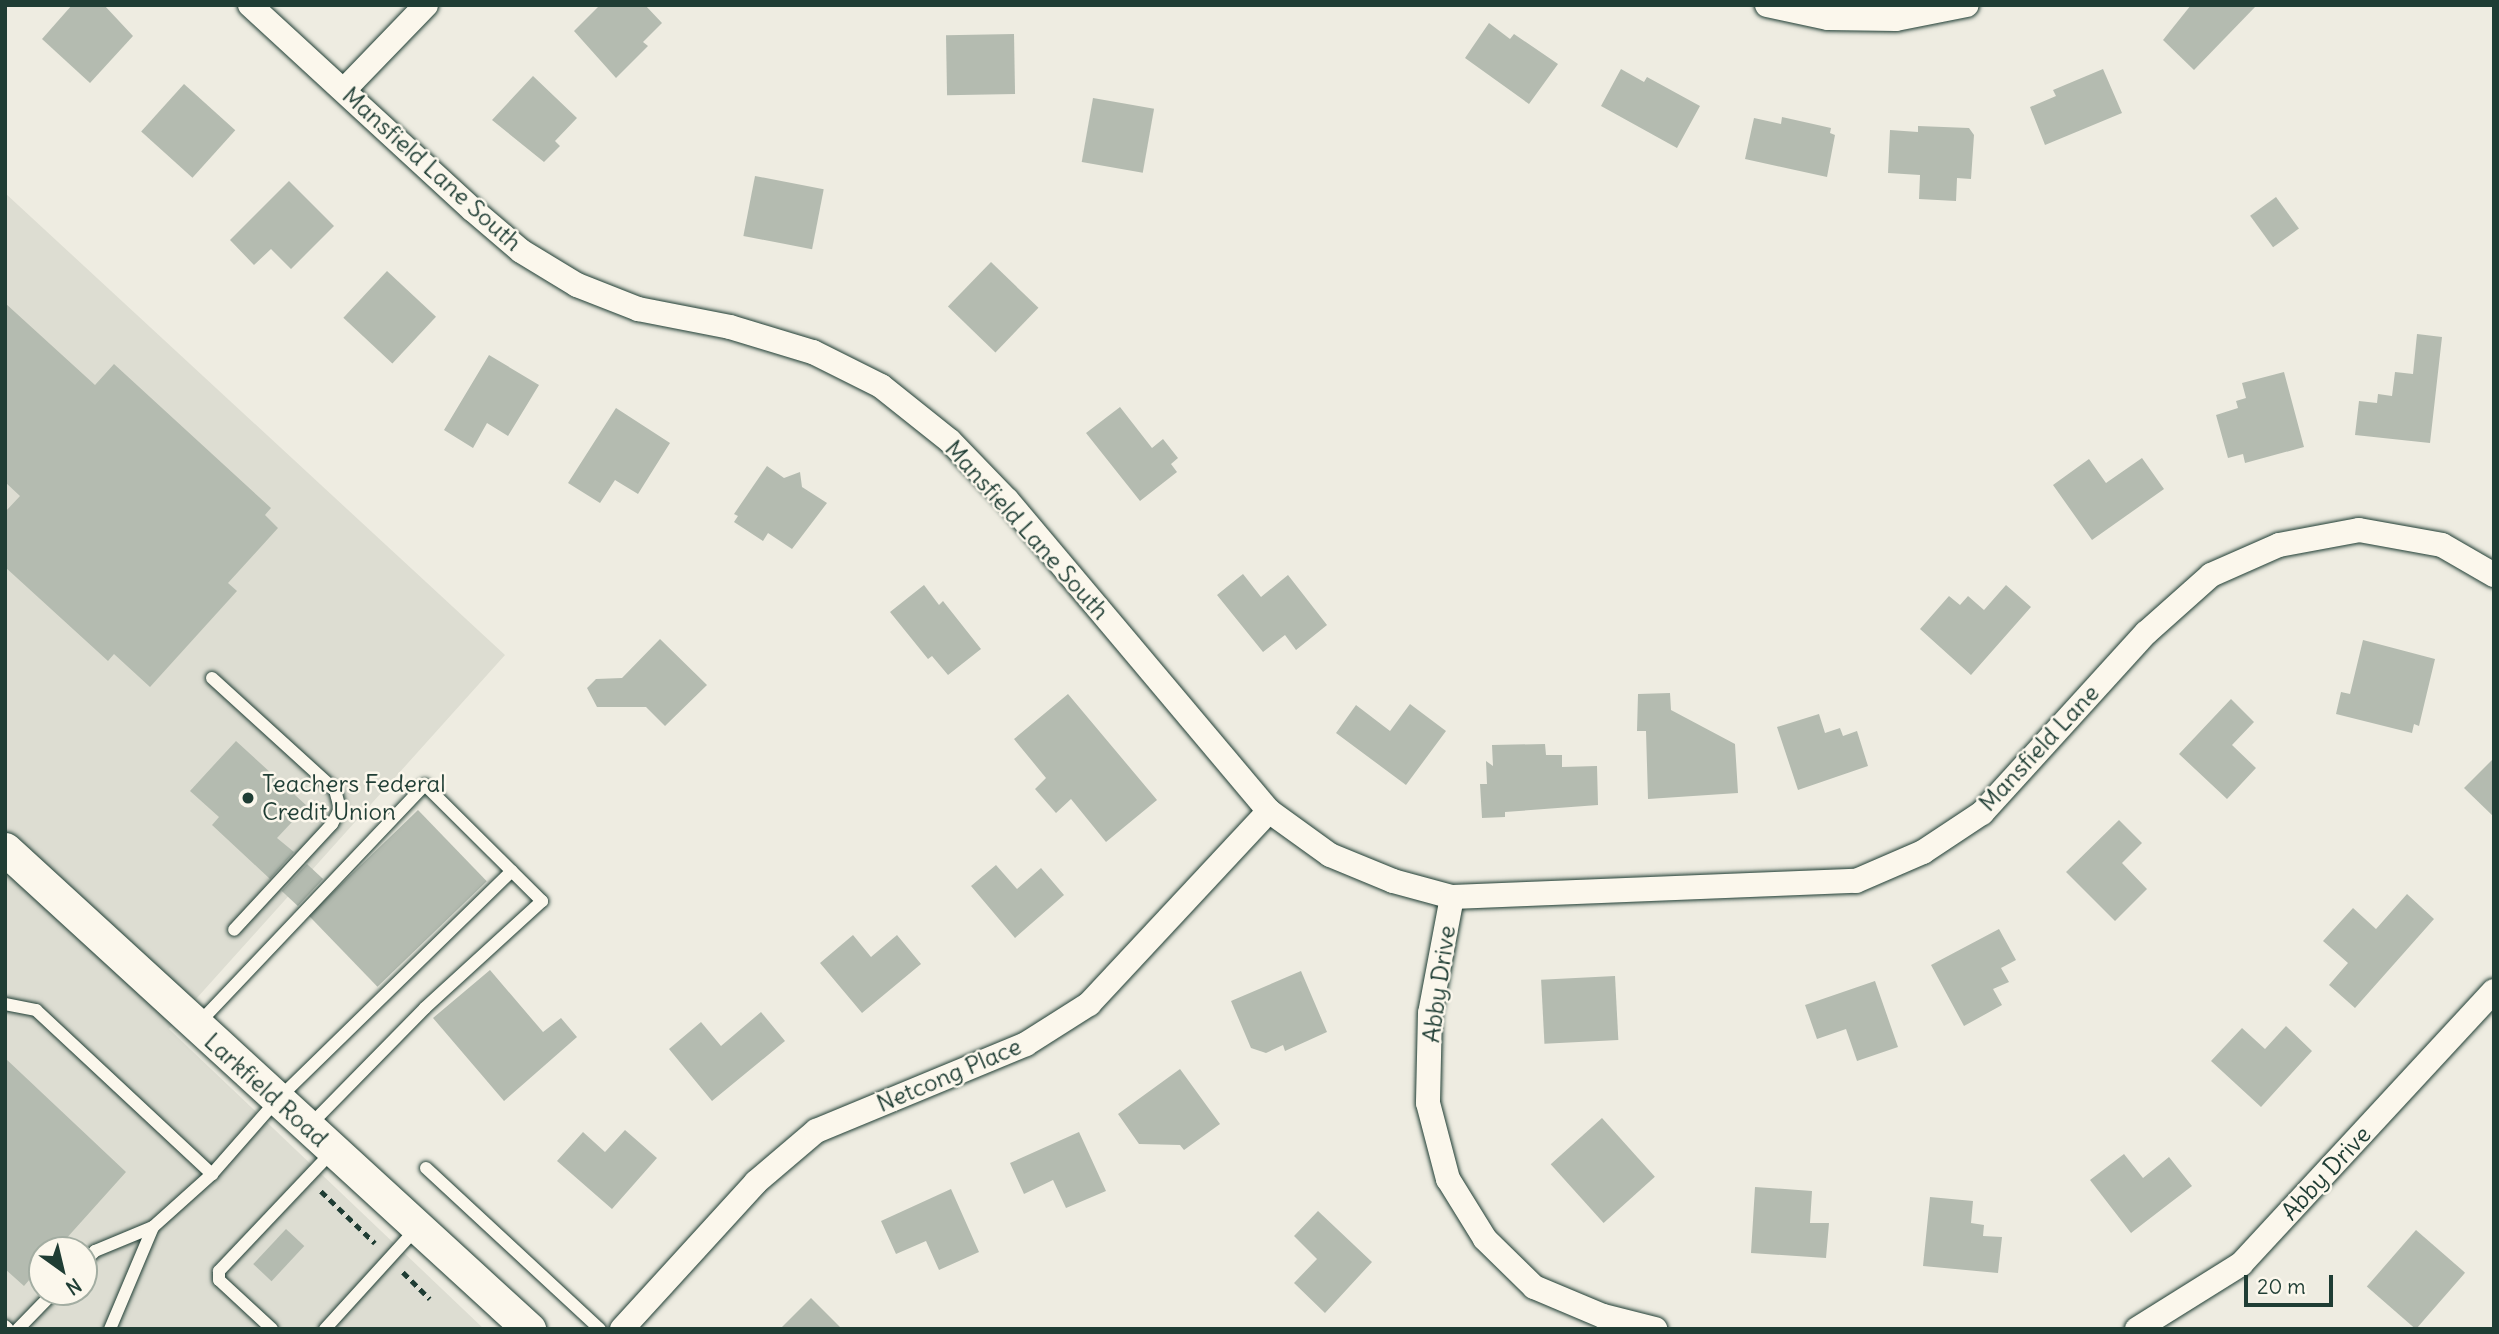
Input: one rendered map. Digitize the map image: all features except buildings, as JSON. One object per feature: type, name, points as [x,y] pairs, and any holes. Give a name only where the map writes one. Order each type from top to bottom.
[{"type":"main road","name":"Larkfield Road","points":[[5,850],[528,1329]]},
{"type":"street","name":"Mansfield Lane South","points":[[250,5],[521,251],[577,285],[638,309],[730,327],[813,352],[881,386],[950,441],[1007,500],[1269,811]]},
{"type":"street","points":[[344,90],[426,5]]},
{"type":"street","points":[[1768,5],[1828,18],[1896,19],[1967,5]]},
{"type":"street","name":"Mansfield Lane","points":[[1269,811],[1330,855],[1393,881],[1452,897],[1856,881],[1923,852],[1982,813],[2146,633],[2211,575],[2279,545],[2359,530],[2442,545],[2494,575]]},
{"type":"street","name":"Netcong Place","points":[[622,1329],[756,1182],[816,1131],[1026,1044],[1089,1004],[1269,811]]},
{"type":"street","name":"Abby Drive","points":[[1452,897],[1430,1013],[1428,1103],[1448,1179],[1485,1239],[1534,1287],[1602,1316],[1655,1329]]},
{"type":"street","name":"Abby Drive","points":[[2137,1329],[2241,1264],[2494,991]]},
{"type":"lane","points":[[212,678],[335,790],[340,809],[332,824],[234,930]]},
{"type":"lane","points":[[195,1026],[425,785],[542,901],[425,1009],[308,1128]]},
{"type":"lane","points":[[98,1250],[153,1227],[212,1174],[277,1100],[512,871]]},
{"type":"lane","points":[[5,1004],[36,1010],[212,1174]]},
{"type":"lane","points":[[272,1329],[219,1280],[219,1271],[333,1150]]},
{"type":"lane","points":[[426,1168],[600,1329]]},
{"type":"lane","points":[[110,1329],[153,1227]]},
{"type":"lane","points":[[325,1329],[417,1227]]},
{"type":"lane","points":[[18,1329],[40,1306]]},
{"type":"path","points":[[307,1177],[430,1299]]},
{"type":"shaded area","points":[[5,193],[505,655],[169,1029],[484,1329],[5,1329]]},
{"type":"place","name":"Teachers Federal Credit Union","points":[[248,798]]}]
